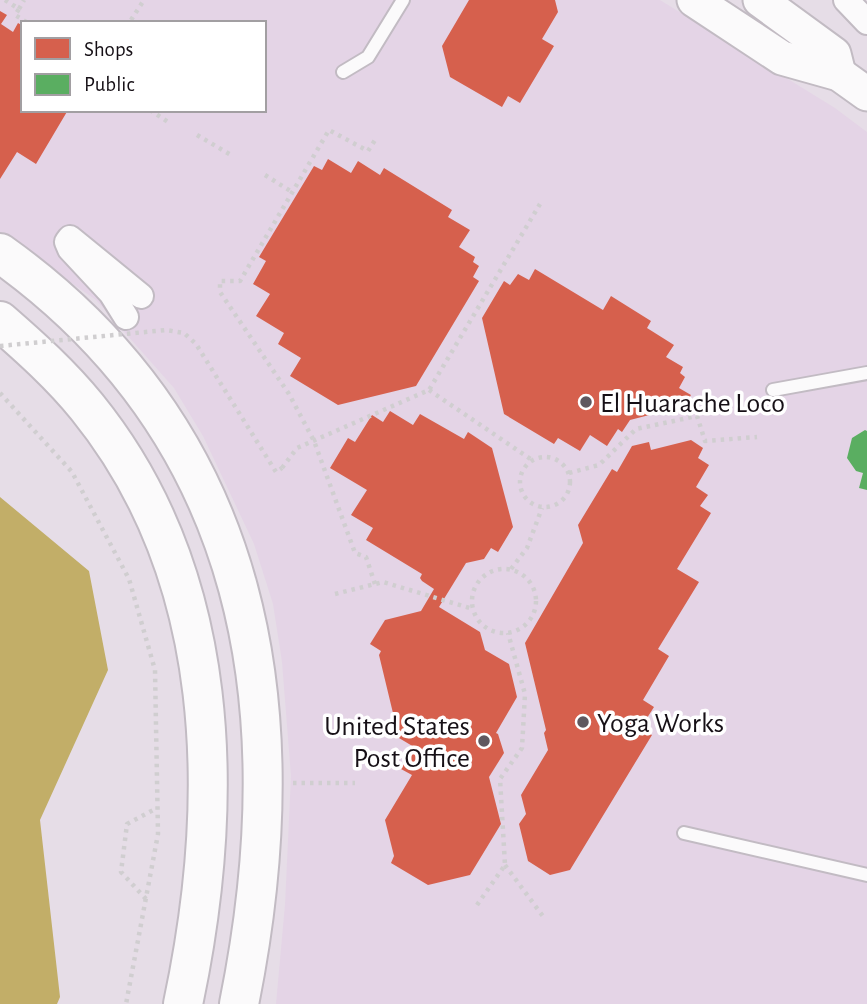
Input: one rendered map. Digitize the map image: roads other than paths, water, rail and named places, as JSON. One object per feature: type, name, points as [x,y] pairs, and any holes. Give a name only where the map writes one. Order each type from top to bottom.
[{"type":"main road","points":[[694,0],[782,58],[839,74],[867,94]]},
{"type":"main road","points":[[760,0],[834,54],[839,74]]},
{"type":"main road","points":[[0,254],[75,314],[97,335],[138,385],[190,466],[218,523],[229,553],[253,645],[260,708],[262,761],[257,889],[240,1004]]},
{"type":"main road","points":[[0,321],[67,384],[118,450],[162,534],[187,603],[201,676],[206,729],[207,791],[200,905],[183,1004]]},
{"type":"street","points":[[846,0],[867,22]]},
{"type":"street","points":[[126,317],[111,293],[70,249],[67,242],[70,238],[141,296]]},
{"type":"lane","points":[[343,72],[368,57],[403,0]]},
{"type":"lane","points":[[773,390],[867,373]]},
{"type":"lane","points":[[684,833],[867,875]]},
{"type":"place","name":"El Huarache Loco","points":[[586,402]]},
{"type":"place","name":"Yoga Works","points":[[583,722]]},
{"type":"place","name":"United States Post Office","points":[[484,741]]}]
